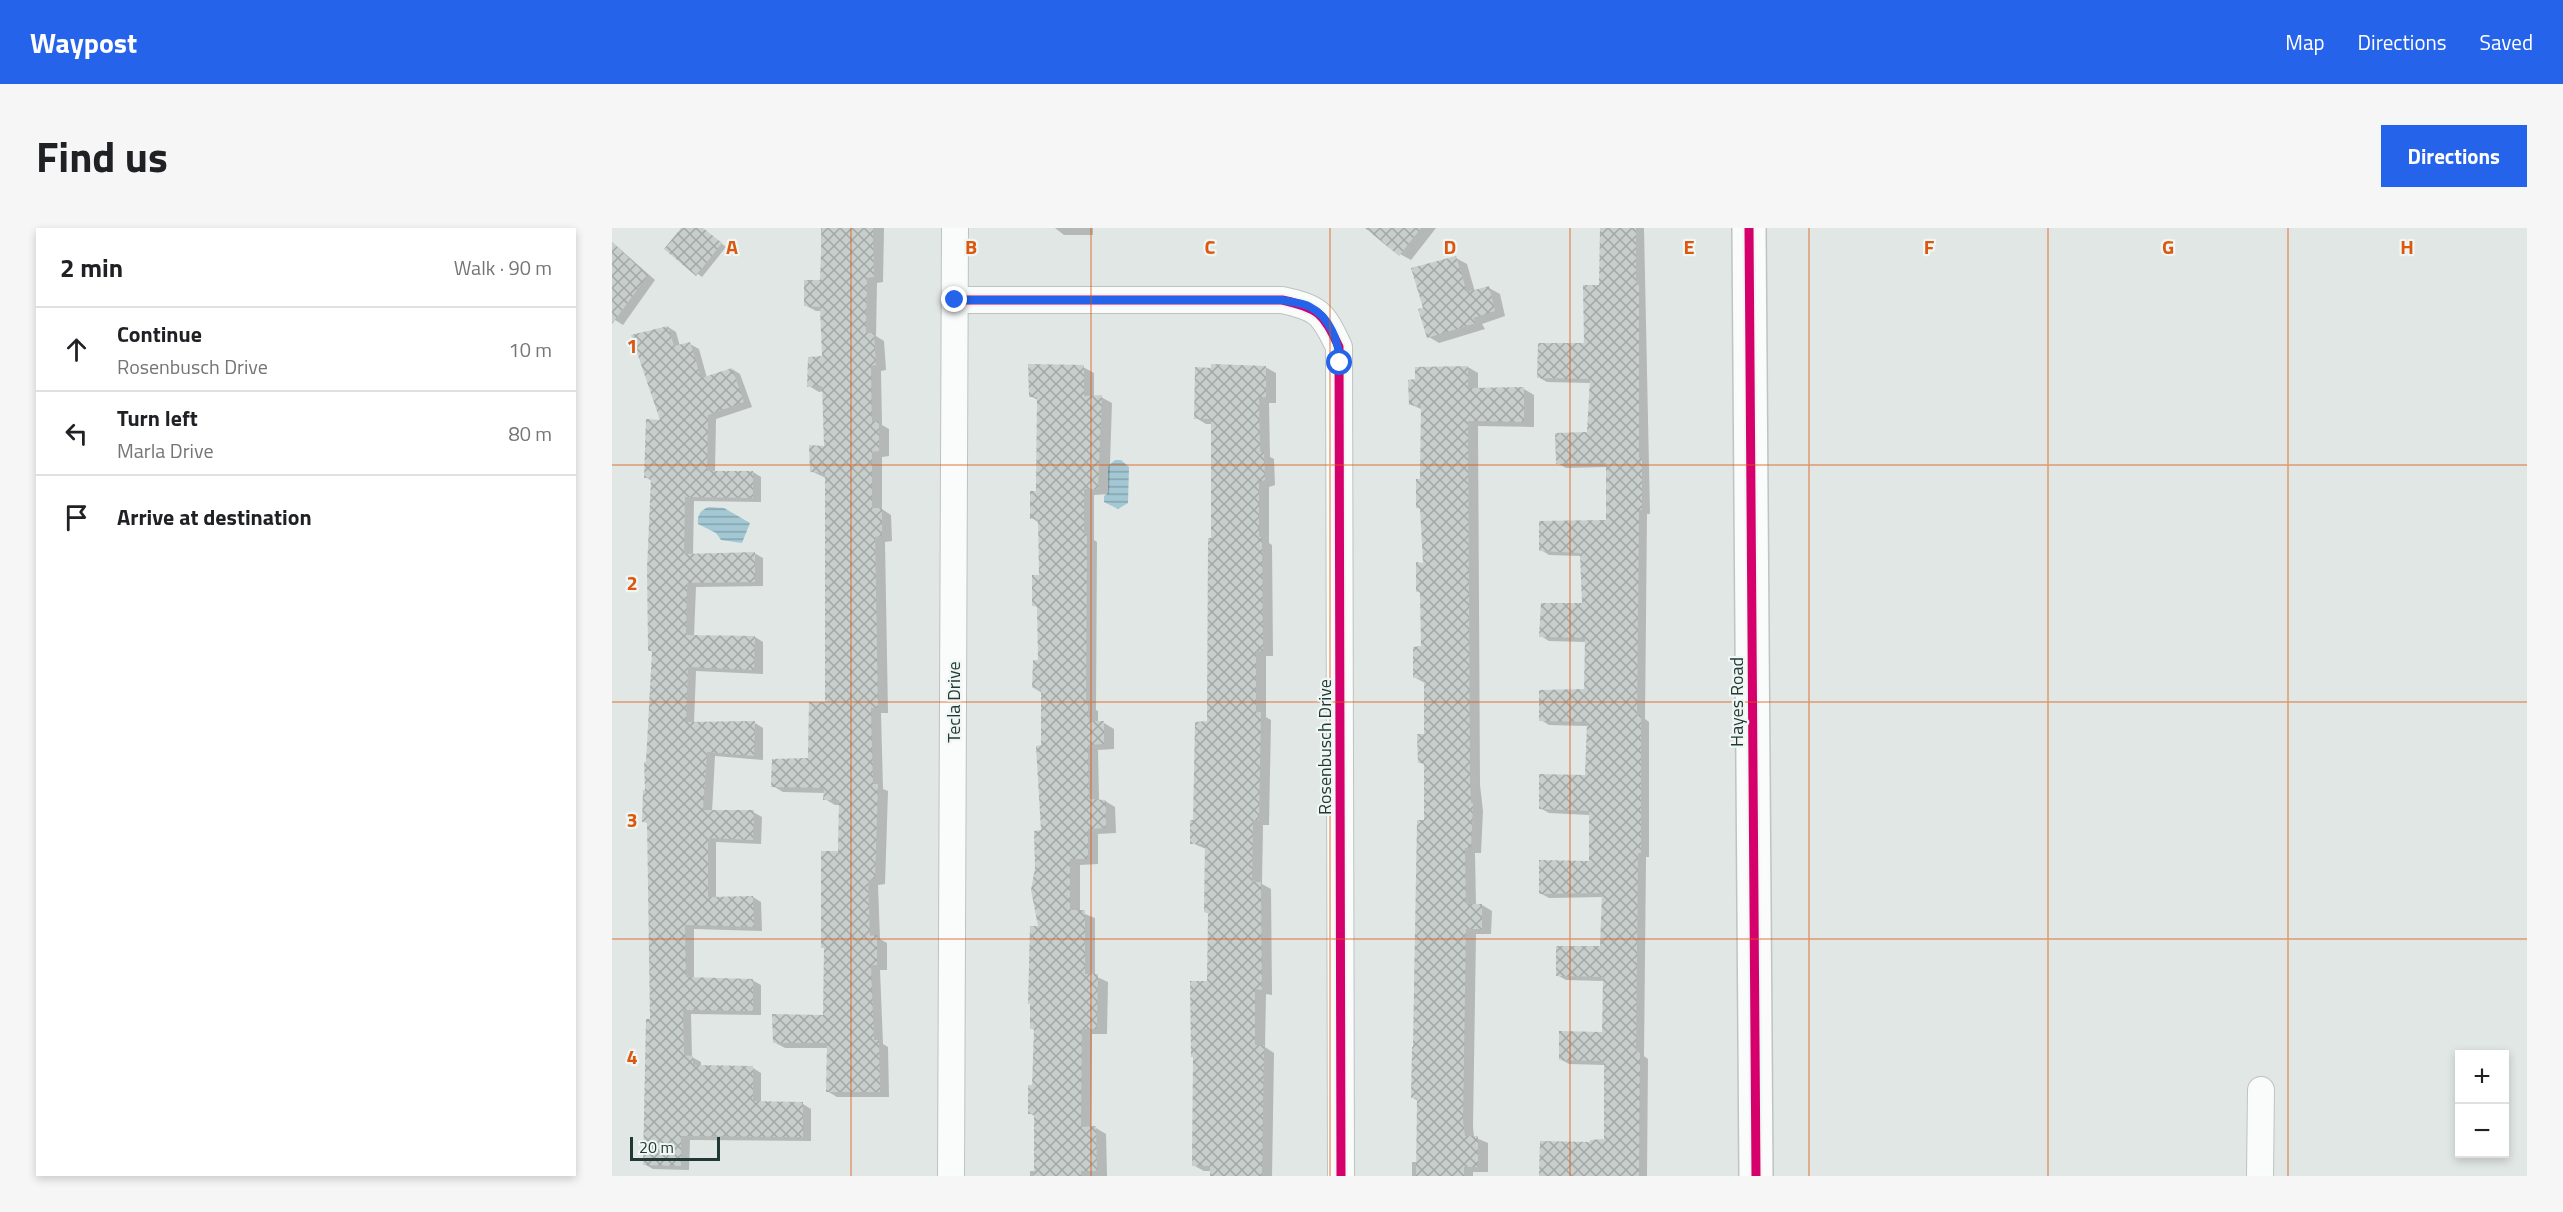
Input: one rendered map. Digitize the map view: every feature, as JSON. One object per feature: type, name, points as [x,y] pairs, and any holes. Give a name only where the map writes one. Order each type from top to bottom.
[{"type":"street","name":"Tecla Drive","points":[[951,1176],[955,228]]},
{"type":"street","name":"Hayes Road","points":[[1749,228],[1756,1176]]},
{"type":"street","name":"Rosenbusch Drive","points":[[955,300],[1282,300],[1310,306],[1327,321],[1339,346],[1341,1176]]},
{"type":"street","points":[[2260,1090],[2260,1176]]},
{"type":"water","points":[[1115,460],[1121,460],[1129,467],[1128,503],[1118,509],[1104,502],[1104,496],[1108,493],[1108,466]]},
{"type":"water","points":[[709,507],[724,508],[750,523],[742,543],[721,540],[716,533],[698,524],[700,514]]},
{"type":"building","points":[[681,228],[703,228],[722,243],[696,276],[664,249]]},
{"type":"building","points":[[822,228],[873,228],[874,277],[867,278],[866,333],[874,333],[876,365],[871,366],[872,422],[879,421],[879,451],[872,452],[872,508],[882,508],[882,536],[875,537],[878,708],[871,708],[873,784],[878,784],[875,879],[868,880],[870,936],[877,935],[877,965],[871,965],[874,1040],[879,1040],[880,1092],[826,1092],[827,1043],[773,1043],[772,1014],[823,1015],[824,948],[821,948],[821,851],[838,851],[839,800],[823,800],[824,788],[771,787],[772,759],[808,758],[809,702],[825,702],[825,473],[810,472],[809,445],[824,446],[822,386],[807,387],[808,357],[822,356],[820,307],[804,306],[804,280],[820,280]]},
{"type":"building","points":[[1365,228],[1421,228],[1399,256]]},
{"type":"building","points":[[1600,228],[1636,228],[1636,285],[1639,285],[1639,458],[1642,458],[1642,510],[1639,510],[1637,715],[1641,715],[1641,853],[1638,853],[1636,1052],[1640,1052],[1639,1176],[1539,1176],[1540,1141],[1590,1142],[1590,1140],[1604,1139],[1604,1061],[1559,1060],[1559,1031],[1602,1032],[1603,977],[1556,976],[1556,946],[1600,946],[1602,893],[1539,894],[1539,860],[1589,861],[1589,811],[1539,809],[1539,774],[1585,775],[1587,722],[1539,721],[1539,690],[1584,689],[1585,638],[1539,637],[1541,603],[1582,603],[1580,553],[1539,551],[1539,521],[1606,520],[1606,463],[1556,464],[1555,433],[1587,432],[1590,379],[1537,378],[1538,343],[1584,343],[1583,285],[1599,285]]},
{"type":"building","points":[[612,242],[648,275],[612,324]]},
{"type":"building","points":[[1456,256],[1467,292],[1489,286],[1495,311],[1473,318],[1476,323],[1427,338],[1418,309],[1423,308],[1411,268]]},
{"type":"building","points":[[668,326],[674,346],[690,342],[701,378],[732,368],[744,402],[708,415],[707,471],[753,471],[753,498],[685,497],[684,554],[755,552],[755,582],[687,583],[686,635],[755,636],[754,670],[688,667],[686,722],[755,721],[754,756],[707,752],[703,810],[754,810],[753,840],[708,838],[708,897],[753,896],[754,927],[685,925],[686,977],[753,979],[753,1011],[683,1010],[684,1055],[693,1056],[693,1065],[753,1066],[753,1101],[803,1102],[803,1137],[681,1136],[681,1166],[643,1165],[646,1019],[650,1019],[647,822],[642,822],[652,651],[648,651],[647,569],[651,478],[644,478],[646,419],[660,420],[631,335]]},
{"type":"building","points":[[1028,364],[1084,365],[1084,396],[1102,395],[1098,489],[1084,489],[1084,534],[1087,534],[1086,704],[1088,704],[1089,721],[1104,721],[1104,744],[1088,745],[1089,799],[1106,800],[1106,828],[1088,829],[1088,859],[1070,859],[1070,910],[1085,910],[1085,974],[1098,974],[1097,1029],[1082,1029],[1081,1127],[1096,1126],[1097,1171],[1081,1171],[1081,1176],[1034,1176],[1034,1114],[1028,1114],[1028,1085],[1032,1085],[1034,1029],[1030,1029],[1030,1003],[1028,1004],[1030,926],[1038,926],[1031,890],[1035,868],[1034,831],[1041,830],[1036,746],[1041,745],[1041,688],[1032,688],[1033,660],[1038,660],[1037,606],[1032,606],[1032,575],[1039,575],[1038,519],[1030,519],[1030,491],[1036,491],[1037,397],[1029,397]]},
{"type":"building","points":[[1211,364],[1266,366],[1266,397],[1259,398],[1260,452],[1264,452],[1265,480],[1259,482],[1263,651],[1256,651],[1256,712],[1261,712],[1259,820],[1253,820],[1252,882],[1261,882],[1262,990],[1255,989],[1255,1045],[1264,1045],[1262,1176],[1210,1176],[1210,1166],[1192,1166],[1193,1057],[1191,1057],[1190,981],[1207,981],[1208,913],[1204,912],[1205,844],[1190,844],[1190,820],[1193,820],[1195,722],[1207,721],[1208,538],[1211,538],[1211,419],[1194,419],[1195,367],[1211,368]]},
{"type":"building","points":[[1468,366],[1468,388],[1524,387],[1524,422],[1468,421],[1470,778],[1471,803],[1473,803],[1471,848],[1465,848],[1466,904],[1482,904],[1482,929],[1466,929],[1463,1120],[1465,1136],[1478,1136],[1478,1167],[1464,1167],[1464,1176],[1416,1176],[1417,1098],[1411,1098],[1417,820],[1424,820],[1424,763],[1418,763],[1417,734],[1424,734],[1424,678],[1413,678],[1413,647],[1421,646],[1420,591],[1416,592],[1416,562],[1423,563],[1420,508],[1416,508],[1416,479],[1420,479],[1421,406],[1409,405],[1408,380],[1415,379],[1415,367]]},
{"type":"cycle path","points":[[1749,228],[1756,1176]]},
{"type":"cycle path","points":[[955,300],[1282,300],[1312,309],[1329,326],[1339,347],[1341,1176]]},
{"type":"route","points":[[955,300],[1282,300],[1310,306],[1327,321],[1339,346],[1340,363]]}]
